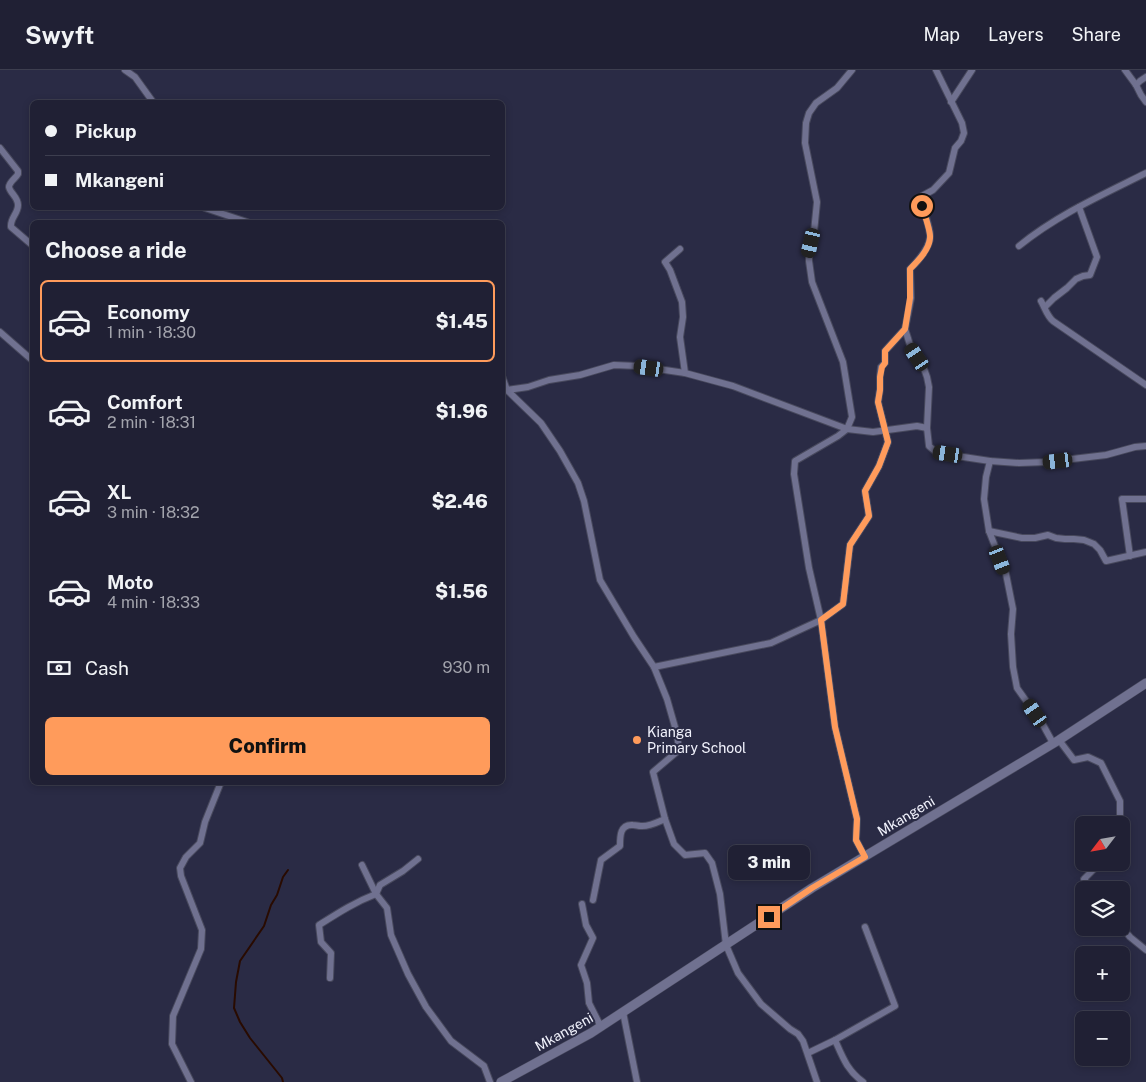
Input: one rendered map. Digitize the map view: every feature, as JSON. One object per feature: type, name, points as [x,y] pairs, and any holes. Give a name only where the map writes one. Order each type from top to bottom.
[{"type":"street","points":[[125,70],[135,77],[152,100]]},
{"type":"street","points":[[852,70],[836,88],[816,103],[809,113],[806,122],[805,143],[817,202],[808,262],[812,282],[843,362],[852,418],[846,429],[838,436],[795,461],[794,474],[809,568],[821,620],[835,727],[857,819],[856,840],[865,857]]},
{"type":"street","points":[[936,70],[962,123],[964,133],[961,141],[955,148],[949,173],[933,190],[922,196],[922,206],[931,237],[923,253],[910,269],[910,298],[905,329],[911,348],[923,366],[929,387],[927,428],[929,446],[936,453],[1019,463],[1047,462],[1106,455],[1146,446]]},
{"type":"street","points":[[951,102],[972,70]]},
{"type":"street","points":[[1125,70],[1146,102]]},
{"type":"street","points":[[1136,85],[1146,77]]},
{"type":"street","points":[[0,148],[18,171],[9,187],[18,203],[17,211],[11,221],[11,227],[30,243]]},
{"type":"street","points":[[1019,246],[1072,210],[1146,174]]},
{"type":"street","points":[[1045,308],[1076,279],[1090,275],[1097,257],[1079,207]]},
{"type":"street","points":[[212,210],[241,220]]},
{"type":"street","points":[[680,249],[665,262],[682,302],[683,317],[680,338],[684,373]]},
{"type":"street","points":[[1041,301],[1053,321],[1146,385]]},
{"type":"street","points":[[654,667],[771,643],[821,620],[843,604],[850,545],[869,516],[865,491],[879,466],[888,442],[878,402],[880,377],[885,363],[885,351],[905,329]]},
{"type":"street","points":[[0,332],[30,358]]},
{"type":"street","points":[[507,390],[580,375],[614,365],[684,373],[733,386],[846,429],[873,432],[917,426],[927,428]]},
{"type":"street","points":[[505,384],[507,390],[542,423],[578,483],[584,501],[600,580],[654,667],[677,734],[679,750],[653,772],[665,819],[674,844],[685,855],[705,853],[712,863],[720,894],[726,945],[738,973],[761,1004],[798,1034],[808,1053],[817,1082]]},
{"type":"street","points":[[990,461],[984,499],[989,530],[1006,574],[1013,609],[1011,634],[1013,667],[1017,688],[1056,741],[1074,760],[1088,758],[1101,763],[1120,800],[1120,816]]},
{"type":"street","points":[[1130,556],[1122,499],[1146,499]]},
{"type":"street","points":[[989,530],[1022,538],[1048,535],[1056,538],[1084,540],[1094,544],[1106,561],[1146,552]]},
{"type":"street","name":"Mkangeni","points":[[504,1081],[601,1027],[812,888],[1056,741],[1146,683]]},
{"type":"street","points":[[191,1082],[172,1044],[173,1016],[201,949],[202,930],[181,876],[180,868],[186,856],[200,843],[205,822],[220,785]]},
{"type":"street","points":[[593,900],[601,860],[620,846],[620,832],[624,827],[634,825],[642,827],[665,819]]},
{"type":"street","points":[[330,978],[331,954],[321,942],[319,925],[360,900],[376,894],[380,885],[418,859]]},
{"type":"street","points":[[362,865],[376,894],[387,908],[391,934],[408,974],[426,1007],[451,1041],[484,1066],[490,1082]]},
{"type":"street","points":[[1085,881],[1084,879],[1092,871]]},
{"type":"street","points":[[582,904],[586,925],[593,938],[581,964],[587,983],[589,1002],[601,1027]]},
{"type":"street","points":[[808,1053],[895,1006],[865,927]]},
{"type":"street","points":[[1129,936],[1146,950]]},
{"type":"street","points":[[623,1012],[637,1082]]},
{"type":"street","points":[[835,1040],[852,1073],[863,1082]]},
{"type":"waterway","points":[[283,1082],[282,1078],[250,1038],[234,1008],[240,961],[264,926],[271,905],[288,870]]},
{"type":"place","name":"Kianga Primary School","points":[[637,740]]},
{"type":"route","points":[[769,917],[812,888],[865,857],[856,840],[857,819],[835,727],[821,620],[843,604],[850,545],[869,516],[865,491],[879,466],[888,442],[878,402],[880,377],[885,363],[885,351],[905,329],[910,298],[910,269],[919,260],[931,237],[922,206]]}]
